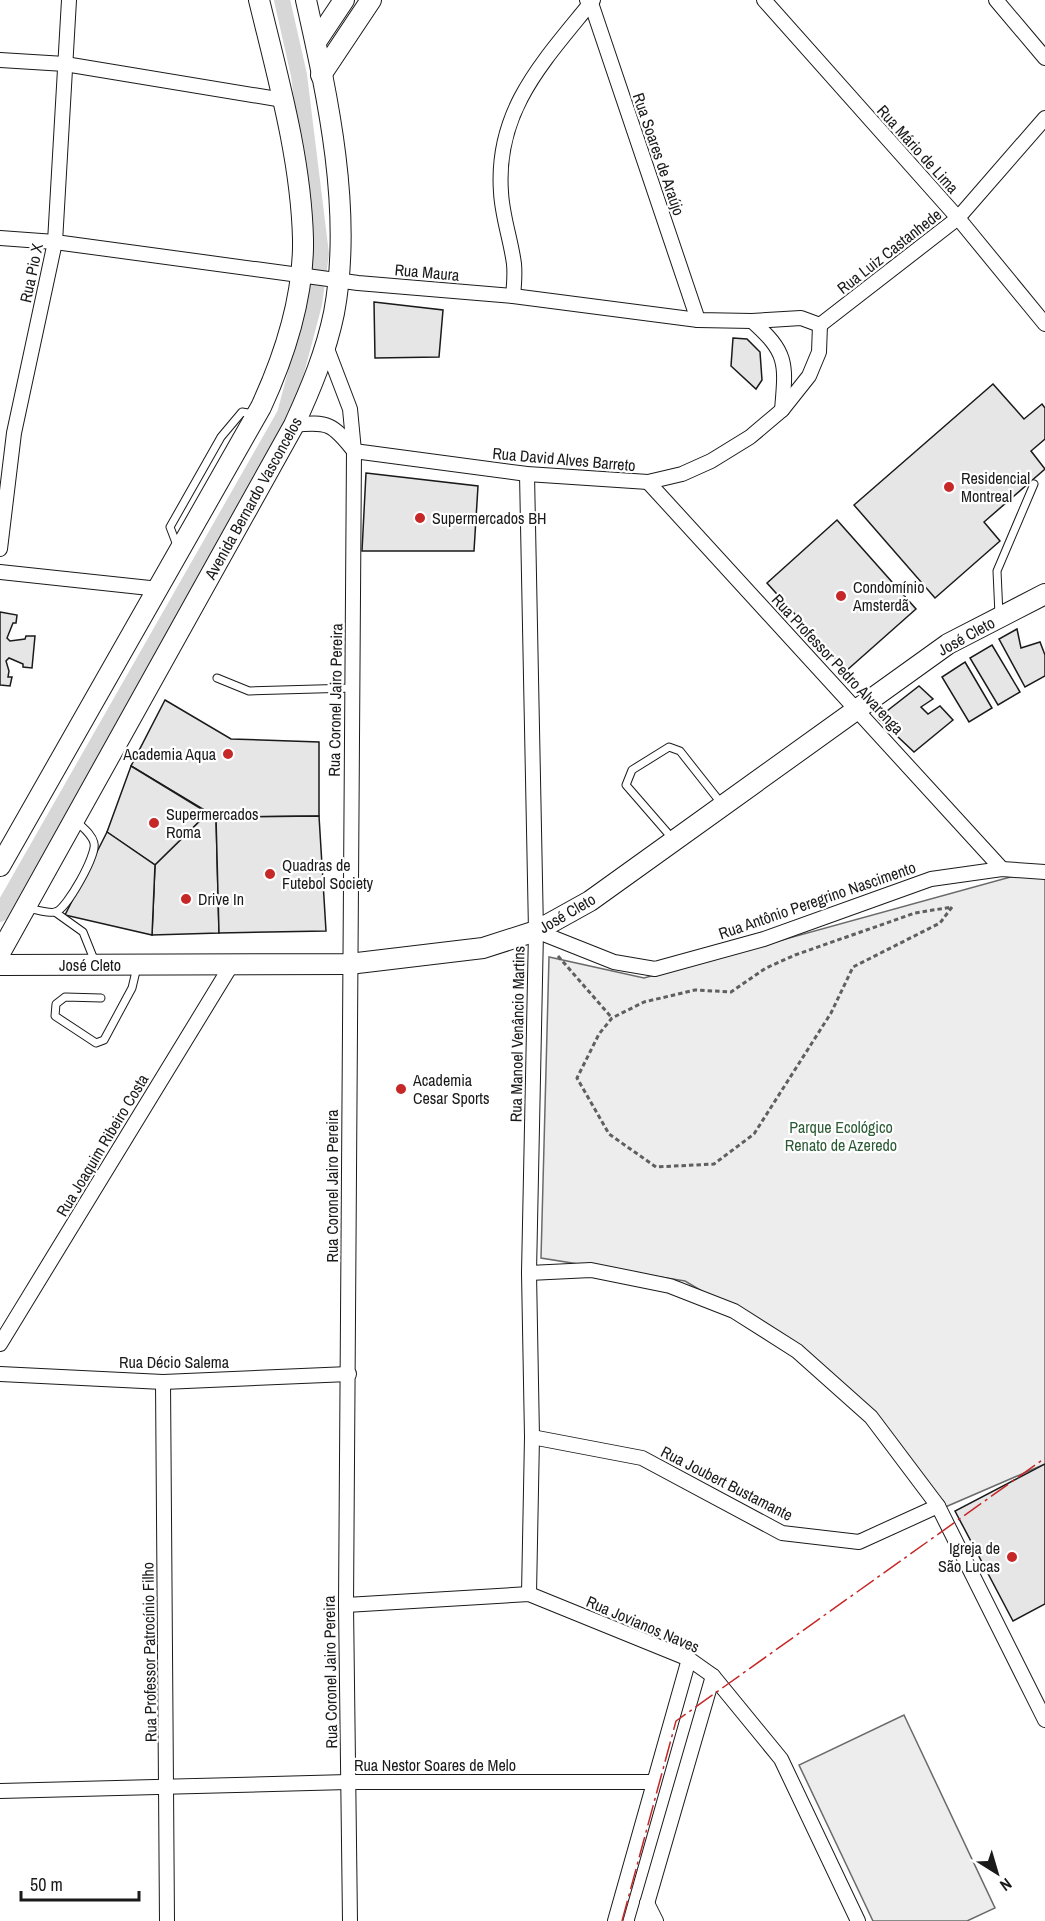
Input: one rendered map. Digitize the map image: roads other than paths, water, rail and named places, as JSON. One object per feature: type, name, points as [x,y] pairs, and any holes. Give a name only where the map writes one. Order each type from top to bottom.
[{"type":"main road","points":[[0,866],[257,415],[285,349],[294,315],[303,240],[298,183],[283,100],[260,0]]},
{"type":"main road","name":"Avenida Bernardo Vasconcelos","points":[[0,953],[294,425],[326,346],[338,280],[340,194],[316,42],[306,0]]},
{"type":"main road","points":[[316,42],[344,0]]},
{"type":"main road","points":[[321,75],[371,0]]},
{"type":"main road","name":"José Cleto","points":[[0,965],[349,964],[483,948],[536,931],[590,901],[948,644],[1044,596]]},
{"type":"street","name":"Rua Pio X","points":[[0,549],[14,433],[55,242],[69,0]]},
{"type":"street","name":"Rua Mário de Lima","points":[[764,0],[958,218],[1045,324]]},
{"type":"street","points":[[996,0],[1045,58]]},
{"type":"street","points":[[513,296],[514,266],[501,193],[501,155],[512,112],[532,78],[590,1]]},
{"type":"street","name":"Rua Soares de Araújo","points":[[590,1],[698,320]]},
{"type":"street","points":[[0,60],[65,64],[283,100]]},
{"type":"street","name":"Rua Luiz Castanhede","points":[[820,325],[958,218],[1045,118]]},
{"type":"street","name":"Rua Maura","points":[[0,238],[55,242],[338,280],[513,296],[698,320],[752,321]]},
{"type":"street","points":[[752,321],[801,318],[820,325]]},
{"type":"street","points":[[752,321],[774,341],[786,368],[782,410]]},
{"type":"street","name":"Rua David Alves Barreto","points":[[354,451],[527,474],[648,482],[682,474],[711,461],[750,437],[782,410],[809,376],[819,352],[820,325]]},
{"type":"street","name":"Rua Coronel Jairo Pereira","points":[[326,346],[350,409],[354,451],[346,1605],[350,1921]]},
{"type":"street","points":[[294,425],[320,422],[337,429],[354,451]]},
{"type":"street","points":[[0,432],[14,433]]},
{"type":"street","name":"Rua Manoel Venâncio Martins","points":[[527,474],[536,931],[529,1273],[532,1437],[529,1594]]},
{"type":"street","name":"Rua Professor Pedro Alvarenga","points":[[648,482],[1002,869]]},
{"type":"street","points":[[0,572],[159,589]]},
{"type":"street","name":"Rua Antônio Peregrino Nascimento","points":[[536,931],[614,962],[655,969],[765,939],[931,879],[1002,869],[1045,872]]},
{"type":"street","name":"Rua Joaquim Ribeiro Costa","points":[[0,1344],[232,964]]},
{"type":"street","points":[[529,1273],[591,1270],[670,1286],[734,1311],[797,1351],[871,1417],[938,1506],[1045,1720]]},
{"type":"street","name":"Rua Décio Salema","points":[[0,1374],[163,1382],[349,1374]]},
{"type":"street","name":"Rua Professor Patrocínio Filho","points":[[163,1382],[167,1921]]},
{"type":"street","name":"Rua Joubert Bustamante","points":[[532,1437],[642,1458],[782,1533],[859,1542],[938,1506]]},
{"type":"street","name":"Rua Jovianos Naves","points":[[346,1605],[529,1594],[689,1659],[713,1676],[781,1759],[858,1921]]},
{"type":"street","points":[[615,1921],[689,1659]]},
{"type":"street","points":[[642,1921],[713,1676]]},
{"type":"street","name":"Rua Nestor Soares de Melo","points":[[0,1791],[348,1782],[654,1782]]},
{"type":"street","points":[[647,1903],[656,1921]]},
{"type":"lane","points":[[180,552],[170,527],[221,437],[242,412],[257,415]]},
{"type":"lane","points":[[203,469],[221,478]]},
{"type":"lane","points":[[999,617],[997,571],[1034,484]]},
{"type":"lane","points":[[217,678],[249,691],[352,688]]},
{"type":"lane","points":[[674,841],[626,785],[632,770],[669,747],[680,751],[722,805]]},
{"type":"lane","points":[[55,912],[65,906],[92,858],[95,846],[93,838],[74,819]]},
{"type":"lane","points":[[25,908],[55,912],[83,932],[96,964]]},
{"type":"lane","points":[[101,998],[65,997],[56,1004],[55,1016],[96,1043],[104,1040],[132,988],[137,964]]},
{"type":"waterway","points":[[0,914],[285,414],[314,304],[321,254],[299,75],[282,0]]},
{"type":"place","name":"Residencial Montreal","points":[[949,487]]},
{"type":"place","name":"Supermercados BH","points":[[420,518]]},
{"type":"place","name":"Condomínio Amsterdã","points":[[841,596]]},
{"type":"place","name":"Academia Aqua","points":[[228,754]]},
{"type":"place","name":"Supermercados Roma","points":[[154,823]]},
{"type":"place","name":"Quadras de Futebol Society","points":[[270,874]]},
{"type":"place","name":"Drive In","points":[[186,899]]},
{"type":"place","name":"Academia Cesar Sports","points":[[401,1089]]},
{"type":"place","name":"Igreja de São Lucas","points":[[1012,1557]]},
{"type":"park label","name":"Parque Ecológico Renato de Azeredo","points":[[841,1136]]}]
